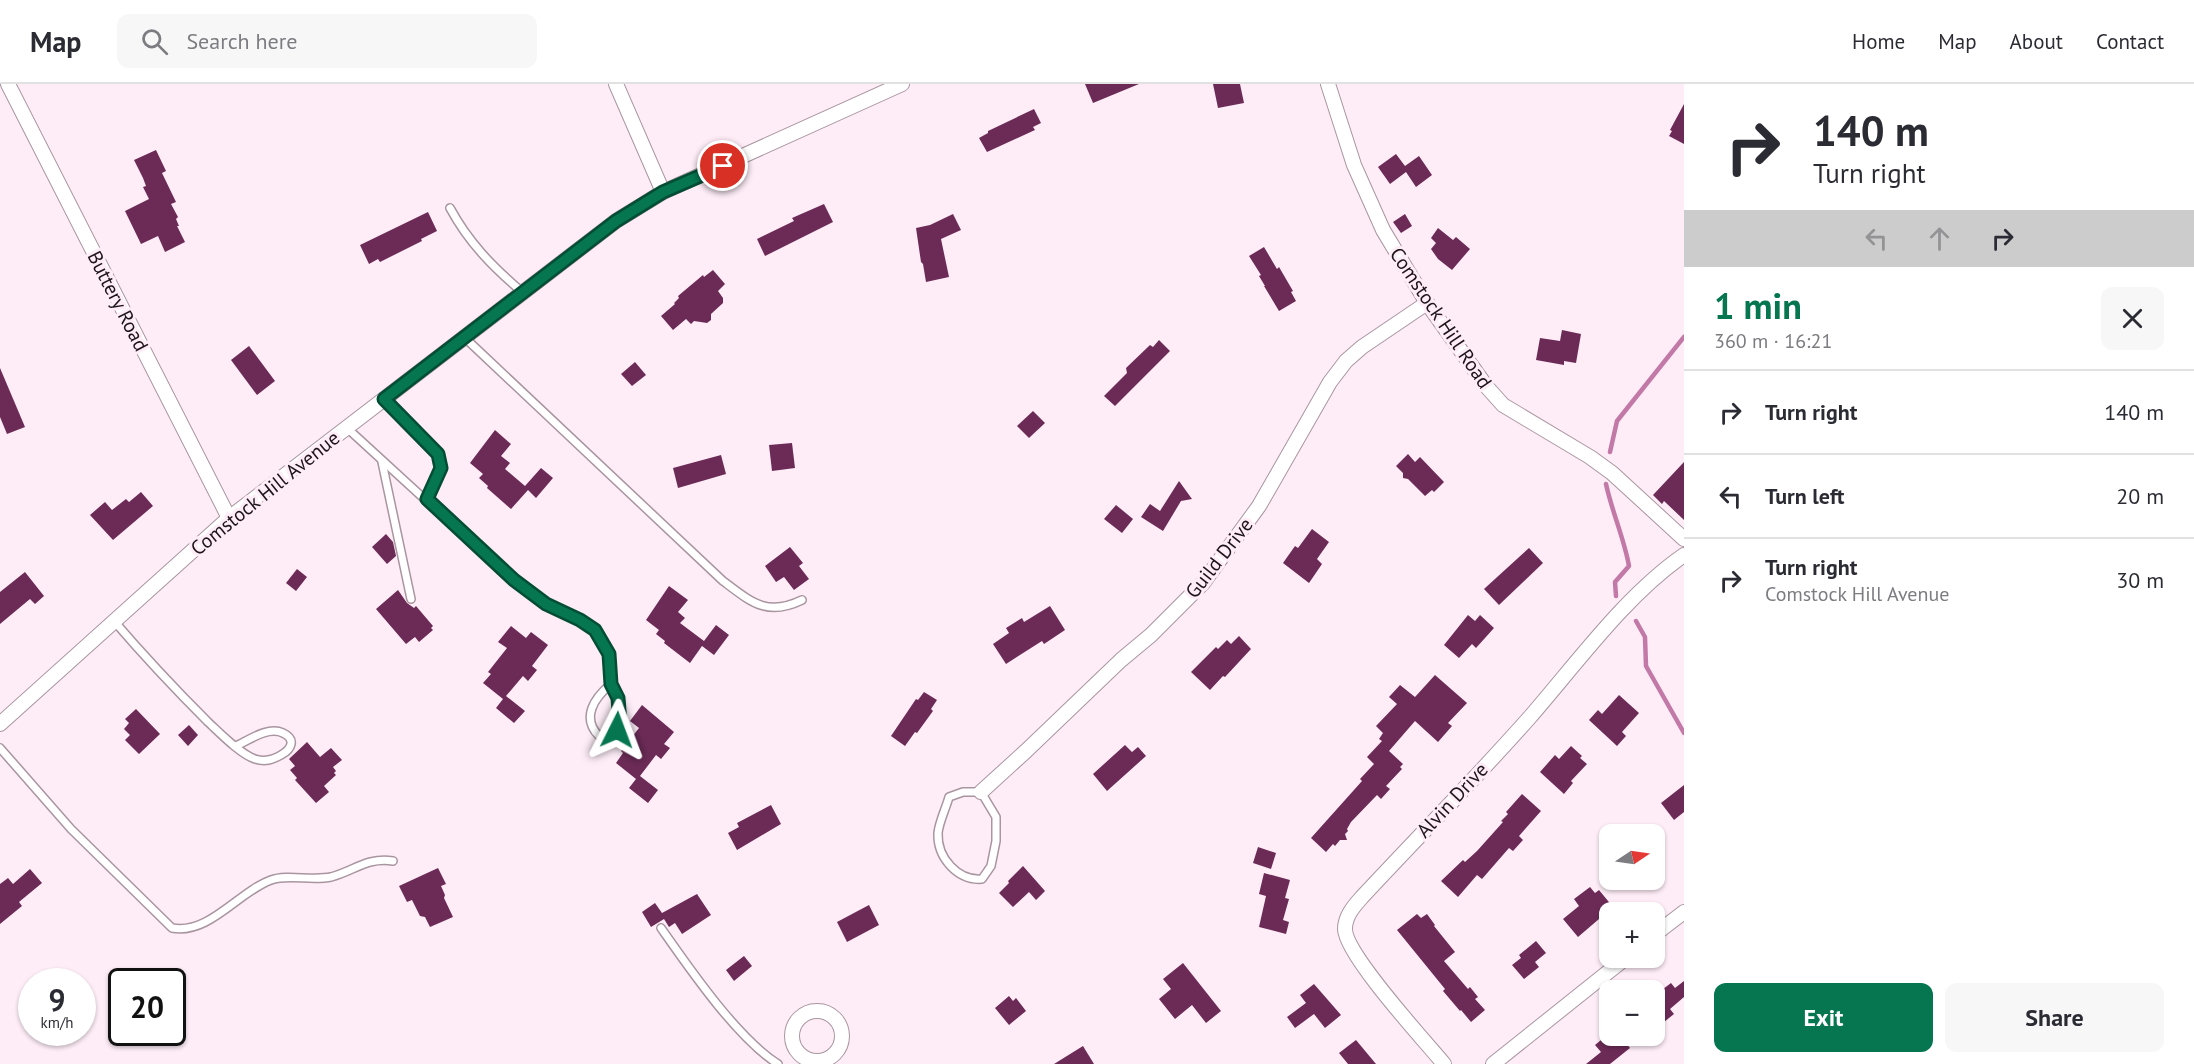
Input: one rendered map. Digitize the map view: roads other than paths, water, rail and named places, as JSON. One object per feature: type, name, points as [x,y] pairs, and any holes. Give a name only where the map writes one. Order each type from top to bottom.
[{"type":"street","name":"Buttery Road","points":[[8,84],[229,518]]},
{"type":"street","points":[[616,84],[663,192],[902,84]]},
{"type":"street","name":"Comstock Hill Road","points":[[1328,84],[1347,146],[1371,206],[1397,255],[1427,303],[1495,397],[1518,414],[1600,464],[1647,503],[1684,539]]},
{"type":"street","name":"Comstock Hill Avenue","points":[[0,724],[229,518],[616,221],[663,192]]},
{"type":"street","name":"Guild Drive","points":[[981,792],[1121,660],[1151,635],[1203,583],[1259,506],[1330,382],[1346,361],[1362,347],[1427,303]]},
{"type":"street","name":"Alvin Drive","points":[[1444,1064],[1355,956],[1346,937],[1347,919],[1362,897],[1529,718],[1614,620],[1648,585],[1684,555]]},
{"type":"street","points":[[1665,927],[1684,912]]},
{"type":"street","points":[[1493,1064],[1613,968]]},
{"type":"lane","points":[[450,208],[463,232],[490,264],[522,292]]},
{"type":"lane","points":[[464,337],[723,581],[744,597],[769,608],[789,606],[802,600]]},
{"type":"lane","points":[[384,399],[438,454],[441,468],[427,499]]},
{"type":"lane","points":[[347,428],[514,580],[546,604],[580,620],[595,630],[609,654],[611,684],[618,698],[620,723],[617,730],[609,735],[598,736],[591,728],[590,714],[599,694],[611,684]]},
{"type":"lane","points":[[382,462],[411,599]]},
{"type":"lane","points":[[114,621],[163,678],[225,737],[236,746],[253,758],[268,761],[284,754],[291,747],[292,741],[290,737],[278,730],[267,732],[236,746]]},
{"type":"lane","points":[[0,748],[71,829],[172,927],[181,929],[204,922],[272,879],[333,877],[370,861],[382,859],[393,861]]},
{"type":"lane","points":[[963,792],[981,792],[996,817],[996,842],[991,866],[982,879],[972,880],[951,868],[941,851],[938,833],[949,797],[963,792]]},
{"type":"lane","points":[[661,928],[729,1017],[763,1053],[778,1064]]},
{"type":"waterway","points":[[1610,452],[1617,421],[1684,337]]},
{"type":"waterway","points":[[1606,484],[1629,566],[1615,582],[1616,596]]},
{"type":"waterway","points":[[1636,621],[1645,637],[1646,666],[1684,733]]}]
